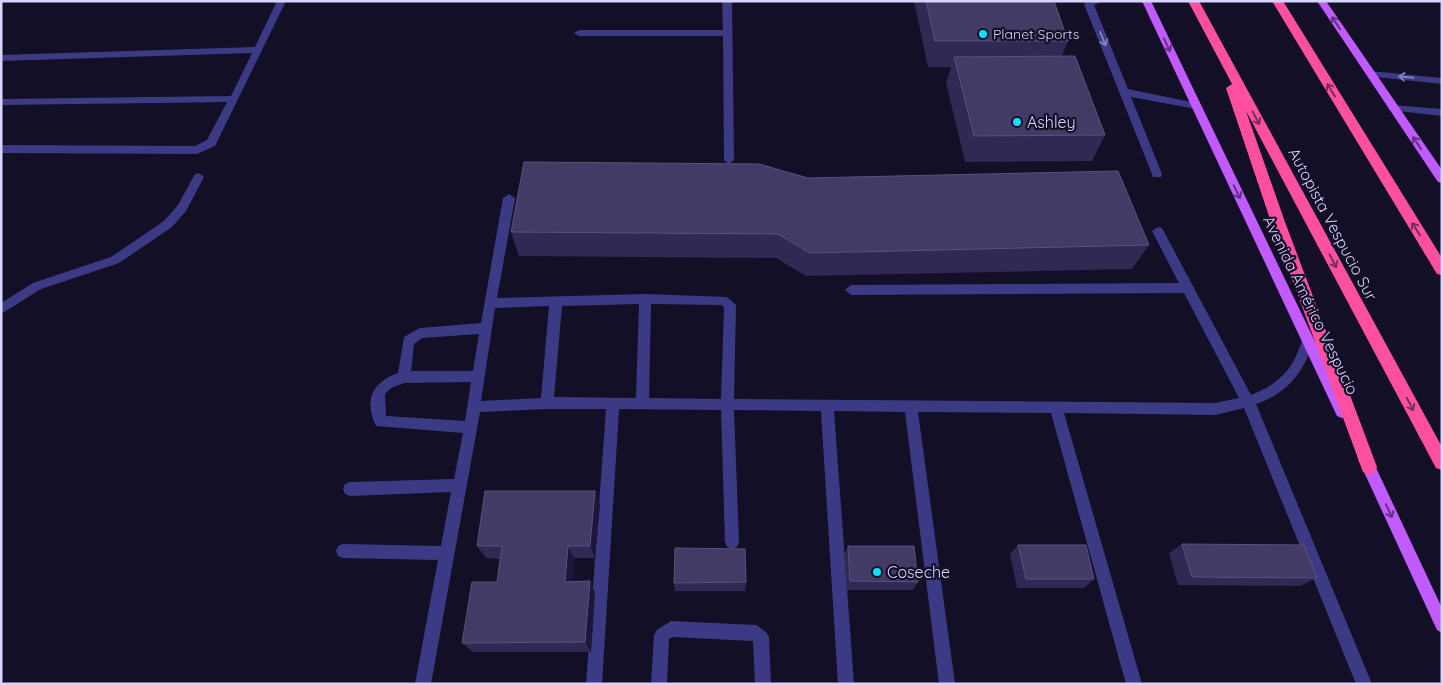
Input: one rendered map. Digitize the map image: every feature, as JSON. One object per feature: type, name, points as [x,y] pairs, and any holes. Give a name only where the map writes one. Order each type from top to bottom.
[{"type":"highway","name":"Autopista Vespucio Sur","points":[[1193,1],[1442,463]]},
{"type":"highway","points":[[1277,1],[1442,270]]},
{"type":"highway","points":[[1216,44],[1278,222],[1369,467]]},
{"type":"main road","name":"Avenida Américo Vespucio","points":[[1146,1],[1369,467],[1442,625]]},
{"type":"main road","points":[[1321,1],[1442,179]]},
{"type":"street","points":[[1,149],[197,150],[211,143],[282,1]]},
{"type":"street","points":[[727,1],[729,160]]},
{"type":"street","points":[[1099,1],[1089,4],[1157,174]]},
{"type":"street","points":[[580,33],[726,33]]},
{"type":"street","points":[[1,58],[258,50]]},
{"type":"street","points":[[1370,74],[1442,81]]},
{"type":"street","points":[[1124,92],[1196,106]]},
{"type":"street","points":[[1,102],[234,99]]},
{"type":"street","points":[[1393,108],[1442,113]]},
{"type":"street","points":[[1,309],[37,286],[115,260],[168,224],[182,208],[199,177]]},
{"type":"street","points":[[423,684],[474,407],[509,198]]},
{"type":"street","points":[[1158,231],[1186,288],[1248,402],[1364,684]]},
{"type":"street","points":[[851,290],[1186,288]]},
{"type":"street","points":[[490,303],[645,299],[724,300],[730,305],[728,404],[732,542]]},
{"type":"street","points":[[642,404],[645,299]]},
{"type":"street","points":[[546,403],[556,301]]},
{"type":"street","points":[[404,376],[408,341],[420,333],[487,328]]},
{"type":"street","points":[[474,407],[546,403],[1215,409],[1264,397],[1295,372],[1304,357],[1308,340]]},
{"type":"street","points":[[470,427],[381,422],[376,400],[378,391],[387,382],[404,376],[479,376]]},
{"type":"street","points":[[594,684],[613,404]]},
{"type":"street","points":[[827,405],[846,684]]},
{"type":"street","points":[[911,406],[947,684]]},
{"type":"street","points":[[1056,407],[1134,684]]},
{"type":"street","points":[[350,489],[460,485]]},
{"type":"street","points":[[343,551],[448,552]]},
{"type":"street","points":[[659,684],[662,635],[671,629],[756,633],[761,637],[763,684]]},
{"type":"building","points":[[926,1],[1054,1],[1068,41],[935,41]]},
{"type":"building","points":[[1075,56],[1105,135],[974,136],[954,57]]},
{"type":"building","points":[[524,162],[759,164],[808,178],[1118,171],[1149,245],[810,253],[778,234],[511,232]]},
{"type":"building","points":[[485,491],[595,491],[590,546],[568,546],[565,582],[590,581],[585,642],[462,643],[472,582],[497,582],[502,546],[477,546]]},
{"type":"building","points":[[1182,544],[1304,545],[1317,578],[1192,577]]},
{"type":"building","points":[[1018,545],[1086,545],[1094,579],[1026,579]]},
{"type":"building","points":[[848,546],[914,546],[918,582],[850,581]]},
{"type":"building","points":[[675,548],[745,549],[746,582],[674,583]]},
{"type":"place","name":"Planet Sports","points":[[983,34]]},
{"type":"place","name":"Ashley","points":[[1017,122]]},
{"type":"place","name":"Coseche","points":[[877,572]]}]
